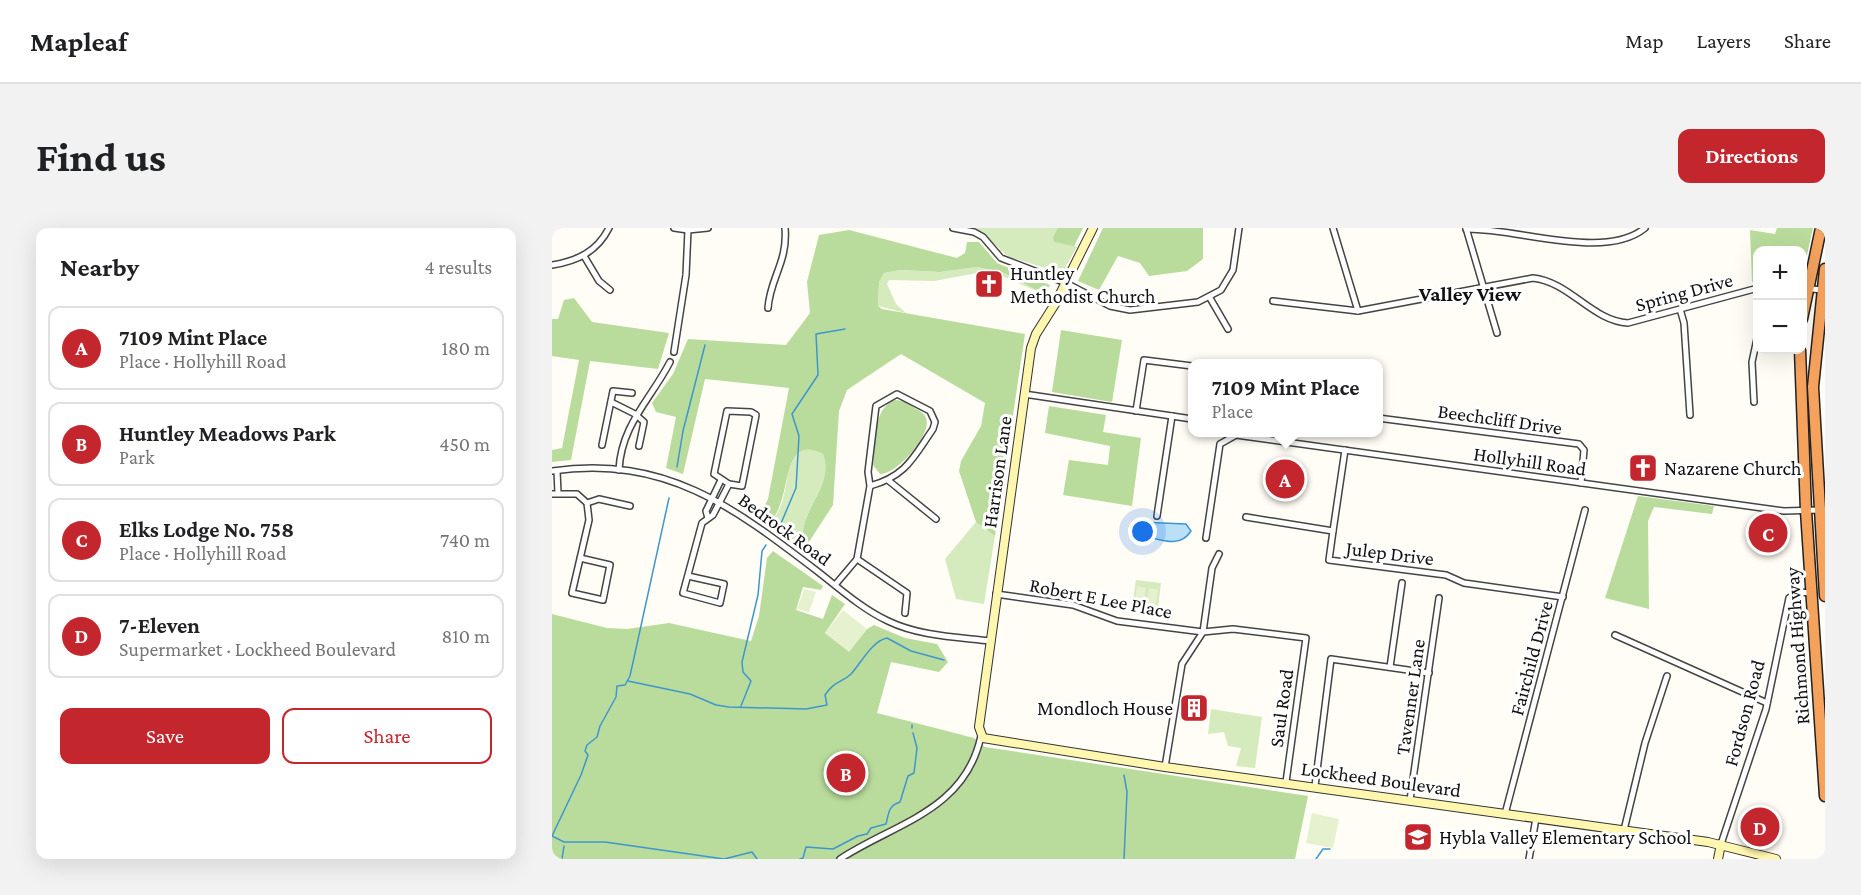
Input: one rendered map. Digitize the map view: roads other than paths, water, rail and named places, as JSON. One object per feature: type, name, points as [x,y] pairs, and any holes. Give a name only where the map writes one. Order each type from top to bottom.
[{"type":"highway","points":[[1807,280],[1821,228]]},
{"type":"highway","name":"Richmond Highway","points":[[1825,269],[1813,387],[1820,452],[1820,510],[1825,596]]},
{"type":"highway","name":"Richmond Highway","points":[[1800,354],[1806,511],[1825,796]]},
{"type":"street","points":[[552,265],[584,256],[597,245],[609,228]]},
{"type":"street","points":[[674,228],[688,230],[708,228]]},
{"type":"street","points":[[768,308],[771,290],[784,258],[785,228]]},
{"type":"street","points":[[953,228],[983,237],[1001,258],[1066,283],[1110,306],[1130,310],[1198,302],[1210,298],[1221,290],[1231,275],[1239,228]]},
{"type":"street","name":"Harrison Lane","points":[[981,736],[979,727],[996,594],[1033,341],[1094,228]]},
{"type":"street","points":[[1333,228],[1358,311]]},
{"type":"street","points":[[1497,333],[1466,229],[1492,229],[1610,243],[1630,238],[1645,228]]},
{"type":"street","points":[[674,352],[686,275],[688,230]]},
{"type":"street","points":[[584,256],[599,281],[610,290]]},
{"type":"street","name":"Spring Drive","points":[[1273,301],[1358,311],[1521,278],[1544,279],[1607,317],[1622,322],[1635,322],[1753,289]]},
{"type":"street","points":[[1807,288],[1822,290]]},
{"type":"street","points":[[1210,298],[1228,329]]},
{"type":"street","points":[[1680,309],[1684,323],[1690,415]]},
{"type":"street","points":[[1754,354],[1754,402]]},
{"type":"street","points":[[1136,411],[1144,360],[1188,366]]},
{"type":"street","points":[[619,470],[623,443],[635,414],[670,362]]},
{"type":"street","points":[[602,445],[613,391],[632,393]]},
{"type":"street","points":[[835,585],[857,559],[870,486],[867,472],[876,406],[897,394],[930,411],[935,422],[905,470],[889,481],[870,486]]},
{"type":"street","points":[[1024,394],[1188,418]]},
{"type":"street","points":[[611,402],[635,414],[644,423],[639,446]]},
{"type":"street","points":[[727,411],[751,412],[756,418],[742,486],[729,484],[714,474],[727,411]]},
{"type":"street","points":[[1157,516],[1172,416]]},
{"type":"street","name":"Beechcliff Drive","points":[[1383,419],[1579,444],[1584,450],[1581,483]]},
{"type":"street","points":[[1206,538],[1220,444],[1230,437]]},
{"type":"street","name":"Hollyhill Road","points":[[1252,437],[1784,511],[1820,510]]},
{"type":"street","points":[[1281,442],[1282,437]]},
{"type":"street","points":[[1333,531],[1345,450]]},
{"type":"street","name":"Bedrock Road","points":[[555,471],[619,470],[668,480],[712,497],[878,616],[904,628],[990,641]]},
{"type":"street","points":[[555,471],[555,493],[577,494],[587,503],[589,520],[580,558],[572,593],[603,600],[610,565],[580,558]]},
{"type":"street","points":[[708,518],[706,511],[721,480]]},
{"type":"street","points":[[889,481],[936,519]]},
{"type":"street","points":[[688,576],[724,584],[720,603],[683,593],[702,523],[713,515],[729,484]]},
{"type":"street","points":[[587,503],[599,499],[630,506]]},
{"type":"street","name":"Fairchild Drive","points":[[1505,814],[1585,510]]},
{"type":"street","name":"Julep Drive","points":[[1246,517],[1333,531],[1329,560],[1446,575],[1464,583],[1563,597]]},
{"type":"street","points":[[1165,767],[1182,664],[1203,632],[1212,568],[1219,554]]},
{"type":"street","points":[[857,559],[907,592],[905,613]]},
{"type":"street","points":[[1390,668],[1402,583]]},
{"type":"street","name":"Fordson Road","points":[[1718,859],[1767,703],[1789,598],[1799,592],[1811,593]]},
{"type":"street","name":"Robert E Lee Place","points":[[996,594],[1072,605],[1117,621],[1203,632],[1233,629],[1306,638]]},
{"type":"street","name":"Tavenner Lane","points":[[1410,800],[1440,598]]},
{"type":"street","points":[[1615,635],[1767,703]]},
{"type":"street","name":"Saul Road","points":[[1286,782],[1306,638]]},
{"type":"street","points":[[1315,786],[1331,659],[1428,673]]},
{"type":"street","points":[[1624,830],[1645,742],[1667,676]]},
{"type":"street","points":[[840,859],[867,843],[906,826],[928,811],[968,773],[976,758],[981,736]]},
{"type":"street","name":"Lockheed Boulevard","points":[[981,736],[993,741],[1165,767],[1721,844],[1776,859]]},
{"type":"street","points":[[1529,859],[1536,818]]},
{"type":"water","points":[[1139,522],[1186,524],[1191,531],[1180,540],[1167,541],[1135,533]]},
{"type":"waterway","points":[[779,528],[796,488],[799,436],[792,414],[818,375],[816,334],[845,329]]},
{"type":"waterway","points":[[677,467],[683,431],[705,345]]},
{"type":"waterway","points":[[552,836],[581,775],[588,755],[585,751],[587,745],[597,737],[600,726],[616,697],[617,686],[625,685],[630,676],[669,498]]},
{"type":"waterway","points":[[741,706],[751,681],[743,672],[742,662],[758,595],[762,551],[766,545]]},
{"type":"waterway","points":[[628,681],[690,694],[716,705],[806,709],[827,705],[825,695],[828,690],[851,674],[876,643],[887,638],[911,651],[944,660]]},
{"type":"waterway","points":[[800,859],[803,858],[806,847],[833,849],[858,836],[867,834],[871,828],[886,824],[891,808],[900,802],[908,776],[914,773],[917,748],[913,733]]},
{"type":"waterway","points":[[1124,775],[1127,792],[1124,859]]},
{"type":"waterway","points":[[552,836],[564,842],[605,842],[724,859],[752,852],[757,859]]},
{"type":"waterway","points":[[562,859],[564,846]]},
{"type":"waterway","points":[[1316,859],[1323,849],[1330,849]]},
{"type":"place","name":"Huntley Methodist Church","points":[[989,284]]},
{"type":"place","name":"Nazarene Church","points":[[1643,468]]},
{"type":"place","name":"7109 Mint Place","points":[[1285,479]]},
{"type":"place","name":"Elks Lodge No. 758","points":[[1768,533]]},
{"type":"place","name":"Mondloch House","points":[[1194,708]]},
{"type":"place","name":"Huntley Meadows Park","points":[[846,773]]},
{"type":"place","name":"7-Eleven","points":[[1760,827]]},
{"type":"place","name":"Hybla Valley Elementary School","points":[[1418,837]]},
{"type":"district","name":"Valley View","points":[[1470,294]]}]
